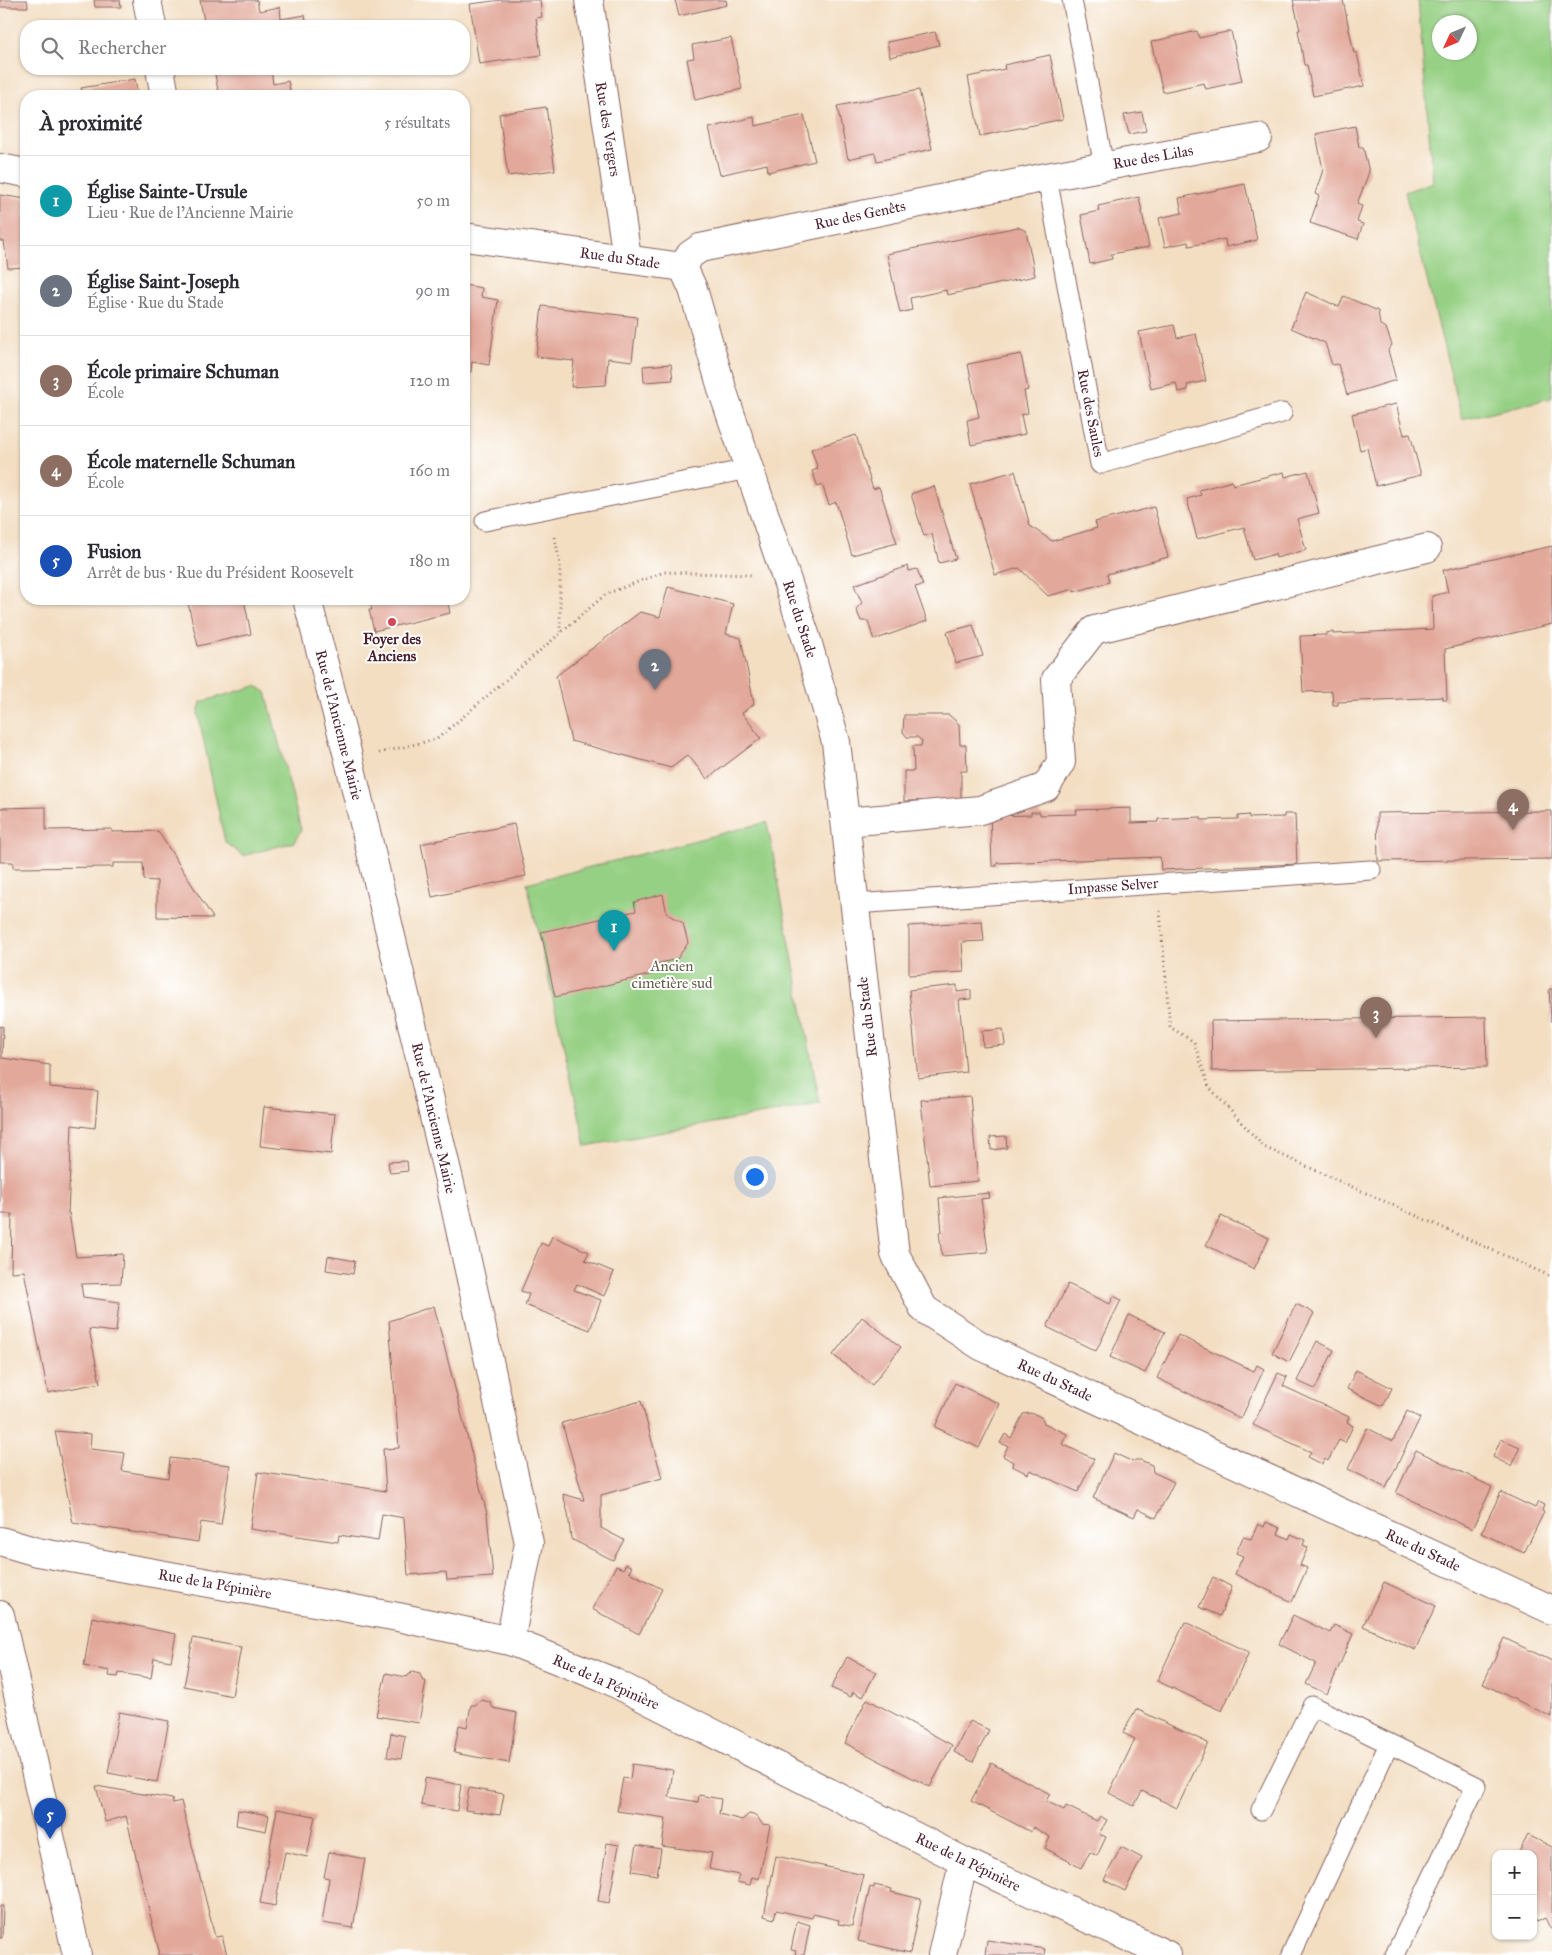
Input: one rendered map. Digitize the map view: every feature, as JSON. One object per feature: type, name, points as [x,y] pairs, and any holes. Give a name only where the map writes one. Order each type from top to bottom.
[{"type":"street","points":[[147,0],[151,20]]},
{"type":"street","name":"Rue des Vergers","points":[[588,0],[627,258]]},
{"type":"street","points":[[161,75],[164,90]]},
{"type":"street","name":"Rue des Lilas","points":[[1047,177],[1258,138]]},
{"type":"street","points":[[0,168],[20,173]]},
{"type":"street","name":"Rue des Genêts","points":[[683,267],[690,255],[700,248],[1047,177]]},
{"type":"street","name":"Rue du Stade","points":[[470,237],[683,267],[693,289],[723,392],[806,637],[836,742],[895,1254],[924,1309],[981,1346],[1552,1610]]},
{"type":"street","points":[[846,822],[980,810],[1046,788],[1061,762],[1056,679],[1094,630],[1426,548]]},
{"type":"street","name":"Rue de l'Ancienne Mairie","points":[[308,605],[349,760],[451,1188],[529,1543],[510,1641]]},
{"type":"street","name":"Rue de la Pépinière","points":[[0,1541],[37,1552],[398,1617],[510,1641],[611,1681],[968,1863],[1167,1955]]},
{"type":"street","points":[[0,1615],[77,1955]]},
{"type":"street","points":[[942,1955],[960,1877],[968,1863]]},
{"type":"lane","points":[[1072,0],[1104,166]]},
{"type":"lane","name":"Rue des Saules","points":[[1047,177],[1100,464],[1282,413]]},
{"type":"lane","points":[[485,521],[749,469]]},
{"type":"lane","name":"Impasse Selver","points":[[854,904],[1371,870]]},
{"type":"lane","points":[[1261,1810],[1312,1706],[1476,1786],[1395,1955]]},
{"type":"lane","points":[[1291,1955],[1389,1744]]},
{"type":"path","points":[[549,508],[560,565],[560,633]]},
{"type":"path","points":[[349,760],[437,739],[606,594],[664,572],[786,577]]},
{"type":"path","points":[[1158,883],[1170,1027],[1194,1042],[1209,1087],[1264,1147],[1552,1277]]},
{"type":"green space","points":[[1418,0],[1552,0],[1552,398],[1462,419],[1405,192],[1433,182]]},
{"type":"green space","points":[[256,686],[266,692],[301,830],[294,842],[243,856],[225,842],[198,713],[201,702]]},
{"type":"green space","name":"Ancien cimetière sud","points":[[767,822],[820,1104],[586,1146],[527,883]]},
{"type":"building","points":[[0,0],[27,0],[28,7],[0,7]]},
{"type":"building","points":[[94,0],[120,0],[121,7],[95,7]]},
{"type":"building","points":[[200,0],[257,0],[259,11],[280,7],[281,19],[305,15],[306,20],[204,20]]},
{"type":"building","points":[[502,0],[540,0],[542,17],[536,18],[541,55],[479,64],[470,4]]},
{"type":"building","points":[[675,0],[726,0],[727,5],[679,16]]},
{"type":"building","points":[[1293,0],[1343,0],[1354,53],[1357,53],[1364,86],[1313,96],[1307,65],[1304,65],[1298,30],[1300,30]]},
{"type":"building","points":[[1197,31],[1199,38],[1231,31],[1242,81],[1206,89],[1204,83],[1163,92],[1151,42]]},
{"type":"building","points":[[935,32],[939,45],[890,57],[887,42]]},
{"type":"building","points":[[731,38],[742,89],[695,100],[687,59],[694,58],[692,45]]},
{"type":"building","points":[[1050,55],[1063,119],[980,136],[968,77],[1005,69],[1004,65]]},
{"type":"building","points":[[215,75],[272,75],[273,84],[288,81],[290,90],[218,90]]},
{"type":"building","points":[[135,79],[137,90],[82,90],[81,88]]},
{"type":"building","points":[[919,90],[932,149],[877,161],[875,153],[848,159],[837,106]]},
{"type":"building","points":[[546,107],[555,170],[508,176],[499,114]]},
{"type":"building","points":[[1142,112],[1146,131],[1129,134],[1124,115]]},
{"type":"building","points":[[804,115],[815,161],[768,172],[767,164],[720,175],[709,128],[754,117],[755,126]]},
{"type":"building","points":[[1355,126],[1359,147],[1363,147],[1369,172],[1357,204],[1362,206],[1357,222],[1363,224],[1358,239],[1310,223],[1319,196],[1315,194],[1323,170],[1316,134]]},
{"type":"building","points":[[1245,184],[1257,240],[1226,247],[1225,239],[1189,246],[1188,242],[1165,247],[1159,218],[1182,213],[1179,198]]},
{"type":"building","points":[[0,195],[20,198],[20,267],[8,268],[4,241],[0,241]]},
{"type":"building","points":[[1139,197],[1149,247],[1111,254],[1112,259],[1090,264],[1081,215],[1099,211],[1098,206]]},
{"type":"building","points":[[1018,227],[1026,231],[1035,276],[947,295],[946,290],[910,298],[912,310],[900,313],[887,254]]},
{"type":"building","points":[[470,286],[482,288],[481,297],[498,300],[489,365],[472,362],[471,372]]},
{"type":"building","points":[[1306,292],[1339,307],[1344,296],[1378,311],[1380,325],[1386,328],[1392,345],[1388,350],[1396,380],[1347,395],[1338,364],[1332,365],[1325,343],[1291,328]]},
{"type":"building","points":[[542,306],[637,317],[632,361],[608,358],[606,385],[571,387],[574,361],[536,357]]},
{"type":"building","points":[[1174,325],[1177,338],[1196,334],[1206,381],[1187,385],[1188,390],[1178,392],[1176,383],[1151,389],[1139,332]]},
{"type":"building","points":[[1021,354],[1028,390],[1024,391],[1028,413],[1021,415],[1025,434],[971,445],[967,420],[979,417],[968,364]]},
{"type":"building","points":[[671,364],[673,380],[644,382],[643,366]]},
{"type":"building","points":[[1396,404],[1404,435],[1410,434],[1421,475],[1376,486],[1367,448],[1360,450],[1352,414]]},
{"type":"building","points":[[856,435],[873,489],[879,487],[897,543],[852,555],[836,502],[829,505],[822,484],[818,487],[812,471],[818,469],[811,449]]},
{"type":"building","points":[[1015,471],[1030,526],[1052,541],[1097,528],[1095,522],[1154,507],[1168,557],[1107,574],[1109,582],[1074,592],[1074,589],[1048,596],[1019,568],[995,575],[970,484]]},
{"type":"building","points":[[1308,471],[1319,513],[1297,519],[1306,550],[1276,558],[1275,554],[1253,560],[1244,527],[1197,539],[1187,499],[1201,495],[1199,490],[1232,481],[1233,485],[1284,472],[1285,477]]},
{"type":"building","points":[[934,486],[956,559],[939,563],[932,534],[924,536],[911,494]]},
{"type":"building","points":[[1552,546],[1552,624],[1445,649],[1447,700],[1443,700],[1443,697],[1338,702],[1338,705],[1333,705],[1332,691],[1303,692],[1300,636],[1326,635],[1326,633],[1333,632],[1333,634],[1433,629],[1432,596],[1448,592],[1443,570]]},
{"type":"building","points":[[908,566],[909,571],[917,569],[923,585],[915,587],[927,621],[874,640],[868,621],[861,621],[856,609],[862,603],[854,585]]},
{"type":"building","points":[[668,587],[733,604],[726,634],[741,638],[754,704],[742,713],[761,738],[707,779],[688,755],[671,768],[571,741],[556,676],[640,612],[660,617]]},
{"type":"building","points":[[188,605],[245,605],[251,634],[198,646]]},
{"type":"building","name":"Foyer des Anciens","points":[[371,605],[448,605],[450,613],[374,631],[369,610],[372,610]]},
{"type":"building","points":[[973,625],[983,656],[956,663],[947,632]]},
{"type":"building","points":[[904,715],[949,715],[959,724],[960,745],[966,745],[967,771],[961,771],[961,800],[904,801],[904,771],[914,771],[913,746],[921,746],[922,741],[917,737],[907,737],[903,732]]},
{"type":"building","points":[[46,807],[46,830],[112,829],[112,832],[158,831],[213,918],[157,917],[157,881],[144,880],[143,863],[113,863],[113,867],[13,868],[13,862],[0,862],[0,808]]},
{"type":"building","points":[[1131,808],[1131,823],[1158,822],[1158,819],[1201,817],[1201,820],[1238,819],[1238,816],[1249,815],[1249,818],[1284,817],[1284,814],[1295,814],[1297,864],[1161,870],[1160,857],[997,863],[997,866],[992,866],[990,813],[995,816],[1031,815],[1031,812],[1040,812],[1040,815],[1077,814],[1076,810]]},
{"type":"building","points":[[1552,811],[1552,859],[1378,861],[1377,813]]},
{"type":"building","points":[[514,824],[526,876],[432,897],[421,844]]},
{"type":"building","points":[[663,894],[667,914],[683,923],[688,943],[677,959],[652,965],[653,974],[555,997],[541,932],[636,911],[634,902]]},
{"type":"building","points":[[982,921],[984,941],[962,942],[964,972],[909,975],[909,926]]},
{"type":"building","points":[[957,985],[957,992],[971,990],[971,999],[959,1000],[966,1072],[918,1078],[909,990]]},
{"type":"building","points":[[1549,989],[1552,989],[1552,1021],[1551,1021]]},
{"type":"building","points":[[1486,1017],[1487,1067],[1212,1071],[1211,1021]]},
{"type":"building","points":[[0,1026],[3,1027],[2,1058],[50,1065],[50,1087],[98,1091],[95,1128],[72,1125],[68,1213],[76,1257],[123,1254],[121,1283],[81,1284],[83,1297],[119,1302],[116,1332],[89,1329],[100,1383],[48,1393],[24,1271],[11,1272],[12,1214],[0,1214]]},
{"type":"building","points":[[1003,1029],[1005,1045],[983,1047],[982,1031]]},
{"type":"building","points":[[970,1096],[978,1181],[930,1186],[921,1100]]},
{"type":"building","points":[[264,1107],[335,1114],[331,1154],[260,1146]]},
{"type":"building","points":[[1006,1136],[1007,1148],[991,1150],[990,1137]]},
{"type":"building","points":[[407,1161],[408,1171],[390,1173],[388,1162]]},
{"type":"building","points":[[989,1193],[990,1198],[981,1199],[988,1252],[942,1256],[939,1232],[942,1232],[939,1198]]},
{"type":"building","points":[[1221,1216],[1269,1238],[1254,1269],[1206,1245]]},
{"type":"building","points":[[552,1236],[589,1252],[585,1260],[614,1272],[604,1296],[577,1284],[574,1290],[601,1300],[590,1330],[525,1305],[529,1294],[521,1291],[541,1243],[548,1246]]},
{"type":"building","points":[[328,1256],[355,1261],[353,1274],[326,1270]]},
{"type":"building","points":[[1068,1284],[1110,1304],[1114,1296],[1121,1300],[1096,1351],[1047,1327]]},
{"type":"building","points":[[1296,1304],[1314,1313],[1289,1362],[1272,1353]]},
{"type":"building","points":[[434,1306],[487,1514],[493,1577],[447,1580],[446,1572],[408,1575],[404,1518],[382,1514],[378,1541],[339,1535],[338,1542],[250,1529],[258,1472],[386,1491],[383,1449],[399,1448],[389,1321]]},
{"type":"building","points":[[1129,1315],[1165,1332],[1145,1373],[1110,1357]]},
{"type":"building","points":[[862,1317],[901,1347],[872,1385],[833,1355]]},
{"type":"building","points":[[1178,1335],[1254,1371],[1257,1365],[1264,1369],[1241,1419],[1157,1378]]},
{"type":"building","points":[[1317,1341],[1334,1350],[1315,1389],[1297,1381]]},
{"type":"building","points":[[1356,1370],[1392,1388],[1383,1406],[1347,1389]]},
{"type":"building","points":[[1278,1373],[1287,1377],[1283,1386],[1349,1417],[1347,1422],[1353,1426],[1345,1443],[1339,1440],[1328,1461],[1325,1459],[1322,1464],[1308,1457],[1311,1452],[1253,1425]]},
{"type":"building","points":[[955,1383],[1000,1404],[979,1448],[935,1427]]},
{"type":"building","points":[[641,1401],[662,1478],[601,1495],[601,1528],[624,1540],[613,1560],[571,1539],[568,1513],[563,1494],[584,1500],[562,1423]]},
{"type":"building","points":[[1407,1411],[1420,1418],[1386,1488],[1348,1469],[1367,1428],[1393,1441]]},
{"type":"building","points":[[1030,1413],[1042,1418],[1044,1423],[1067,1434],[1062,1444],[1094,1459],[1078,1492],[1030,1470],[1028,1474],[1012,1466],[1013,1462],[1003,1456],[1008,1446],[1000,1443],[1005,1434],[1011,1438],[1023,1414]]},
{"type":"building","points":[[55,1431],[91,1434],[90,1449],[125,1453],[122,1471],[168,1478],[170,1458],[230,1465],[221,1525],[201,1522],[198,1542],[73,1523]]},
{"type":"building","points":[[1501,1439],[1520,1447],[1511,1466],[1493,1457]]},
{"type":"building","points":[[1416,1450],[1492,1487],[1472,1529],[1396,1493]]},
{"type":"building","points":[[1114,1453],[1133,1462],[1140,1460],[1152,1465],[1153,1472],[1174,1482],[1156,1518],[1138,1509],[1134,1517],[1093,1498]]},
{"type":"building","points":[[1501,1492],[1535,1508],[1538,1502],[1544,1505],[1542,1511],[1544,1512],[1524,1553],[1481,1533]]},
{"type":"building","points":[[1266,1522],[1280,1528],[1278,1534],[1289,1539],[1291,1534],[1305,1540],[1303,1545],[1308,1547],[1300,1565],[1307,1568],[1292,1602],[1235,1574],[1243,1556],[1236,1553],[1243,1537],[1251,1539],[1258,1524],[1264,1527]]},
{"type":"building","points":[[626,1564],[632,1567],[629,1572],[662,1589],[639,1634],[592,1609],[616,1566],[623,1569]]},
{"type":"building","points":[[1213,1577],[1232,1587],[1220,1616],[1199,1607]]},
{"type":"building","points":[[1384,1582],[1436,1606],[1415,1650],[1363,1626]]},
{"type":"building","points":[[1293,1615],[1330,1633],[1334,1625],[1353,1634],[1327,1694],[1306,1684],[1316,1663],[1279,1644]]},
{"type":"building","points":[[92,1617],[176,1634],[171,1661],[154,1658],[151,1678],[119,1673],[118,1677],[109,1676],[110,1671],[84,1666]]},
{"type":"building","points":[[1185,1622],[1249,1652],[1222,1711],[1157,1681]]},
{"type":"building","points":[[193,1638],[241,1647],[232,1696],[184,1686]]},
{"type":"building","points":[[1504,1638],[1552,1661],[1552,1717],[1483,1684]]},
{"type":"building","points":[[847,1657],[876,1672],[863,1697],[853,1692],[851,1697],[831,1688]]},
{"type":"building","points":[[412,1672],[420,1674],[423,1681],[426,1681],[419,1723],[376,1716],[386,1673],[406,1677]]},
{"type":"building","points":[[867,1699],[952,1745],[930,1787],[845,1743]]},
{"type":"building","points":[[481,1700],[490,1702],[493,1708],[517,1713],[509,1763],[454,1753],[459,1725],[467,1727],[471,1705],[475,1705]]},
{"type":"building","points":[[1136,1709],[1208,1743],[1177,1808],[1142,1791],[1134,1806],[1109,1793],[1135,1739],[1123,1733]]},
{"type":"building","points":[[119,1712],[169,1721],[157,1782],[108,1773]]},
{"type":"building","points":[[970,1721],[989,1730],[973,1762],[954,1752]]},
{"type":"building","points":[[391,1733],[405,1736],[401,1759],[387,1757]]},
{"type":"building","points":[[991,1763],[1050,1794],[1046,1801],[1064,1810],[1066,1806],[1097,1821],[1100,1816],[1107,1820],[1099,1834],[1106,1837],[1097,1856],[1090,1852],[1081,1868],[1045,1848],[1050,1837],[1033,1827],[1031,1832],[971,1801]]},
{"type":"building","points":[[632,1764],[673,1770],[669,1797],[698,1802],[699,1795],[721,1799],[719,1814],[742,1820],[749,1814],[757,1816],[762,1824],[770,1825],[759,1879],[752,1877],[750,1885],[737,1882],[739,1875],[709,1869],[712,1853],[662,1846],[666,1818],[617,1811],[623,1778],[630,1779]]},
{"type":"building","points":[[425,1778],[461,1785],[457,1811],[421,1805]]},
{"type":"building","points":[[96,1786],[172,1799],[173,1803],[181,1801],[215,1937],[222,1936],[227,1955],[158,1955],[159,1951],[126,1816],[105,1822]]},
{"type":"building","points":[[469,1788],[504,1794],[500,1815],[465,1810]]},
{"type":"building","points":[[277,1809],[315,1816],[307,1857],[285,1852],[275,1906],[260,1903]]},
{"type":"building","points":[[238,1810],[269,1815],[266,1831],[236,1825]]},
{"type":"building","points":[[1528,1835],[1552,1847],[1552,1927],[1550,1928],[1545,1918],[1537,1922],[1537,1850],[1520,1850]]},
{"type":"building","points":[[607,1843],[619,1845],[609,1903],[598,1901]]},
{"type":"building","points":[[637,1845],[661,1849],[657,1875],[632,1871]]},
{"type":"building","points":[[1121,1847],[1142,1858],[1125,1891],[1104,1880]]},
{"type":"building","points":[[329,1852],[365,1859],[353,1928],[322,1923],[329,1878],[324,1877]]},
{"type":"building","points":[[776,1856],[864,1875],[852,1926],[838,1924],[839,1920],[813,1914],[812,1918],[776,1910],[774,1919],[764,1916]]},
{"type":"building","points":[[874,1885],[892,1889],[891,1892],[921,1899],[910,1953],[858,1941],[870,1887],[874,1888]]},
{"type":"building","points":[[0,1906],[3,1906],[2,1938],[0,1938]]},
{"type":"building","points":[[797,1921],[810,1925],[804,1955],[795,1955],[796,1951],[791,1950]]},
{"type":"building","points":[[987,1940],[1045,1949],[1044,1955],[985,1955]]},
{"type":"place","name":"Foyer des Anciens","points":[[392,622]]},
{"type":"place","name":"Église Saint-Joseph","points":[[655,690]]},
{"type":"place","name":"École maternelle Schuman","points":[[1513,830]]},
{"type":"place","name":"Église Sainte-Ursule","points":[[614,951]]},
{"type":"place","name":"École primaire Schuman","points":[[1376,1038]]},
{"type":"place","name":"Fusion","points":[[50,1839]]}]
